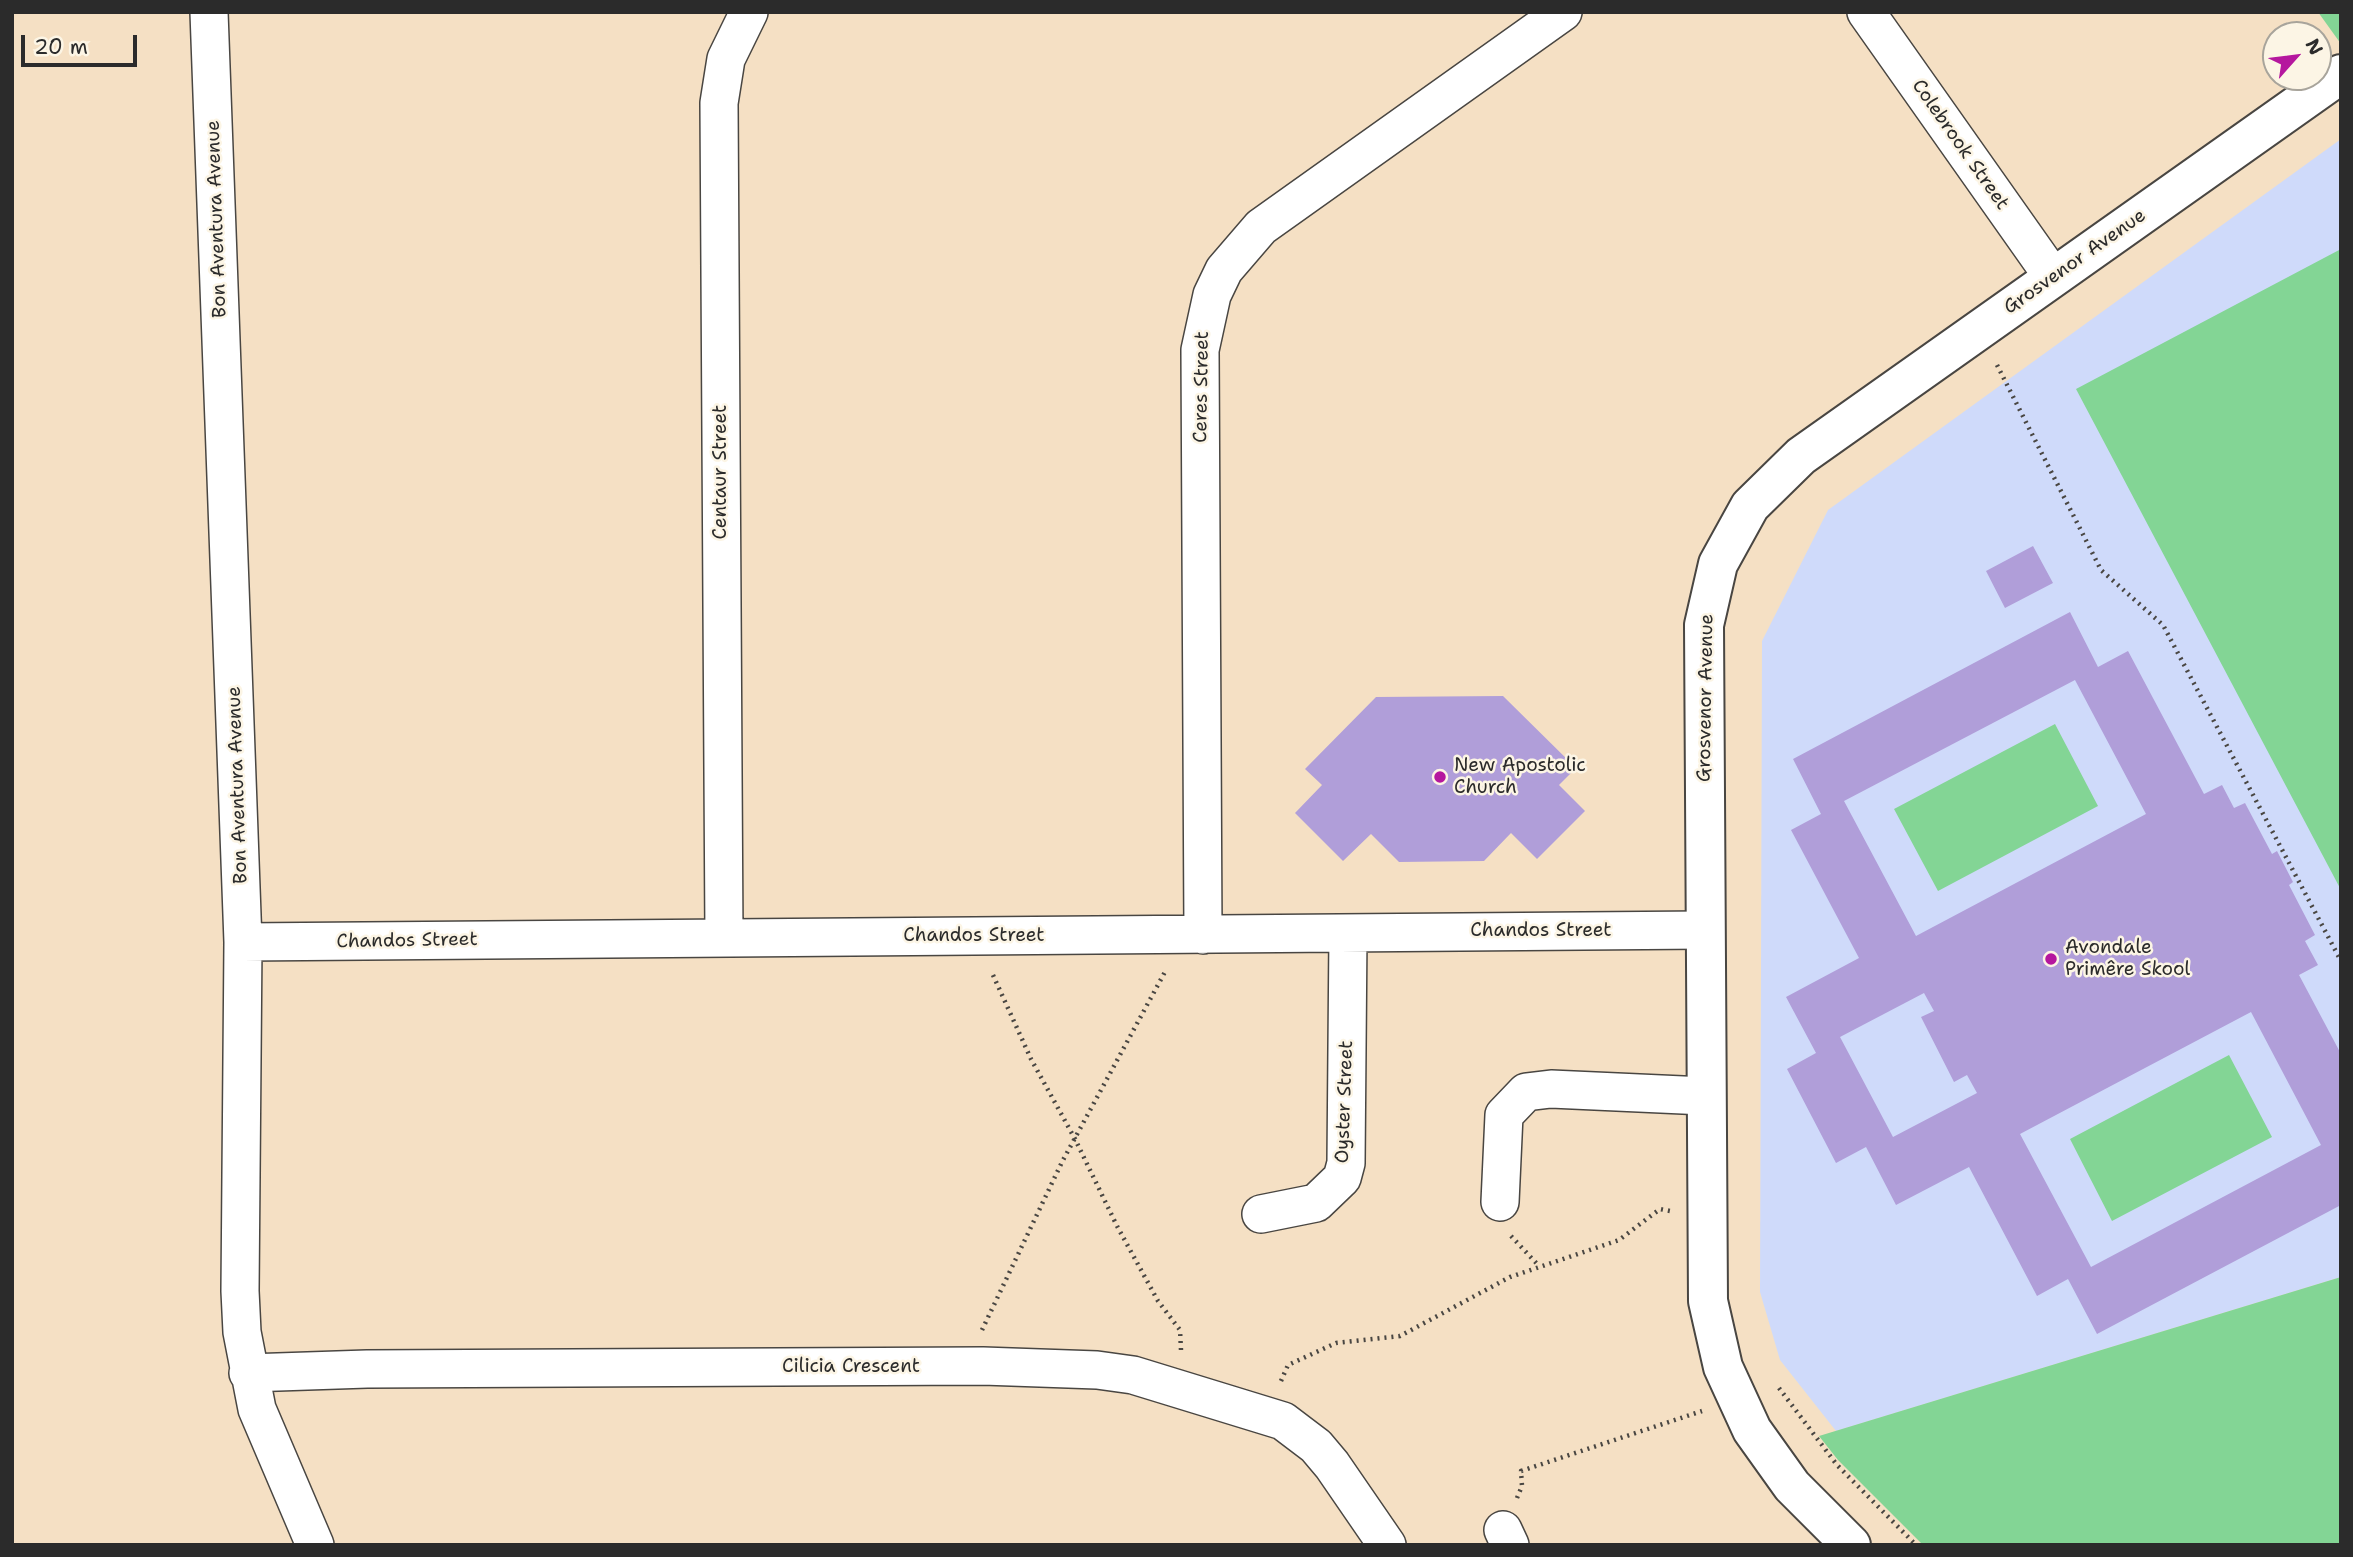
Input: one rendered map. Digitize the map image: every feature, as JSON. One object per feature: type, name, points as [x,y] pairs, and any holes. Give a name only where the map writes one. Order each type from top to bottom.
[{"type":"street","name":"Bon Aventura Avenue","points":[[209,12],[243,942],[240,1291],[248,1373],[270,1444],[316,1545]]},
{"type":"street","name":"Centaur Street","points":[[724,938],[719,103],[726,59],[749,12]]},
{"type":"street","name":"Ceres Street","points":[[1203,934],[1200,350],[1212,295],[1224,270],[1261,227],[1563,12]]},
{"type":"street","name":"Colebrook Street","points":[[1866,12],[2053,277]]},
{"type":"street","name":"Grosvenor Avenue","points":[[1851,1545],[1770,1459],[1735,1398],[1714,1335],[1708,1301],[1704,625],[1715,574],[1731,536],[1750,506],[1801,456],[2341,74]]},
{"type":"street","name":"Chandos Street","points":[[243,942],[1705,930]]},
{"type":"street","name":"Oyster Street","points":[[1261,1214],[1316,1203],[1342,1178],[1346,1163],[1348,933]]},
{"type":"street","points":[[1500,1202],[1504,1115],[1526,1092],[1551,1088],[1705,1096]]},
{"type":"street","name":"Cilicia Crescent","points":[[248,1373],[367,1369],[983,1366],[1097,1370],[1166,1385],[1266,1414],[1298,1430],[1316,1446],[1387,1545]]},
{"type":"path","points":[[1979,330],[2101,570],[2163,625],[2341,961]]},
{"type":"path","points":[[983,1366],[982,1326],[1075,1139],[1170,962],[1167,935]]},
{"type":"path","points":[[989,936],[990,968],[1031,1059],[1158,1301],[1180,1330],[1181,1357],[1166,1385]]},
{"type":"path","points":[[1266,1414],[1288,1365],[1336,1343],[1400,1336],[1510,1277],[1619,1240],[1660,1209],[1706,1215]]},
{"type":"path","points":[[1506,1537],[1522,1486],[1521,1471],[1648,1427],[1672,1423],[1735,1398],[1769,1375],[1837,1465],[1916,1545]]},
{"type":"shaded area","name":"Avondale Primêre Skool","points":[[2341,139],[2341,1277],[1836,1431],[1780,1360],[1760,1292],[1762,641],[1828,510]]},
{"type":"green space","points":[[2318,12],[2341,12],[2341,44],[2332,31],[2332,21],[2324,21]]},
{"type":"green space","points":[[2341,249],[2341,890],[2076,389]]},
{"type":"green space","points":[[2055,724],[2098,806],[1938,891],[1894,809]]},
{"type":"green space","points":[[2229,1055],[2272,1137],[2112,1221],[2070,1139]]},
{"type":"green space","points":[[2341,1277],[2341,1545],[1923,1545],[1838,1460],[1819,1436]]},
{"type":"building","points":[[2033,546],[2053,583],[2005,608],[1986,571]]},
{"type":"building","points":[[2070,612],[2098,667],[2128,651],[2204,794],[2222,785],[2234,808],[2245,803],[2272,854],[2277,851],[2293,882],[2289,885],[2315,935],[2305,941],[2318,965],[2299,975],[2341,1054],[2341,1205],[2097,1334],[2068,1279],[2037,1296],[1969,1167],[1896,1205],[1866,1147],[1836,1163],[1787,1069],[1816,1053],[1786,997],[1859,958],[1791,830],[1821,814],[1793,759]],"holes":[[[2075,680],[2146,814],[1916,936],[1844,801]],[[1924,993],[1934,1011],[1921,1017],[1954,1082],[1967,1075],[1977,1093],[1893,1137],[1840,1037]],[[2251,1012],[2321,1145],[2091,1267],[2020,1134]]]},
{"type":"building","name":"New Apostolic Church","points":[[1503,696],[1576,768],[1559,785],[1585,811],[1537,859],[1511,833],[1484,861],[1399,862],[1371,834],[1343,861],[1295,813],[1322,785],[1305,769],[1376,697]]},
{"type":"place","name":"New Apostolic Church","points":[[1440,777]]},
{"type":"place","name":"Avondale Primêre Skool","points":[[2051,959]]}]
